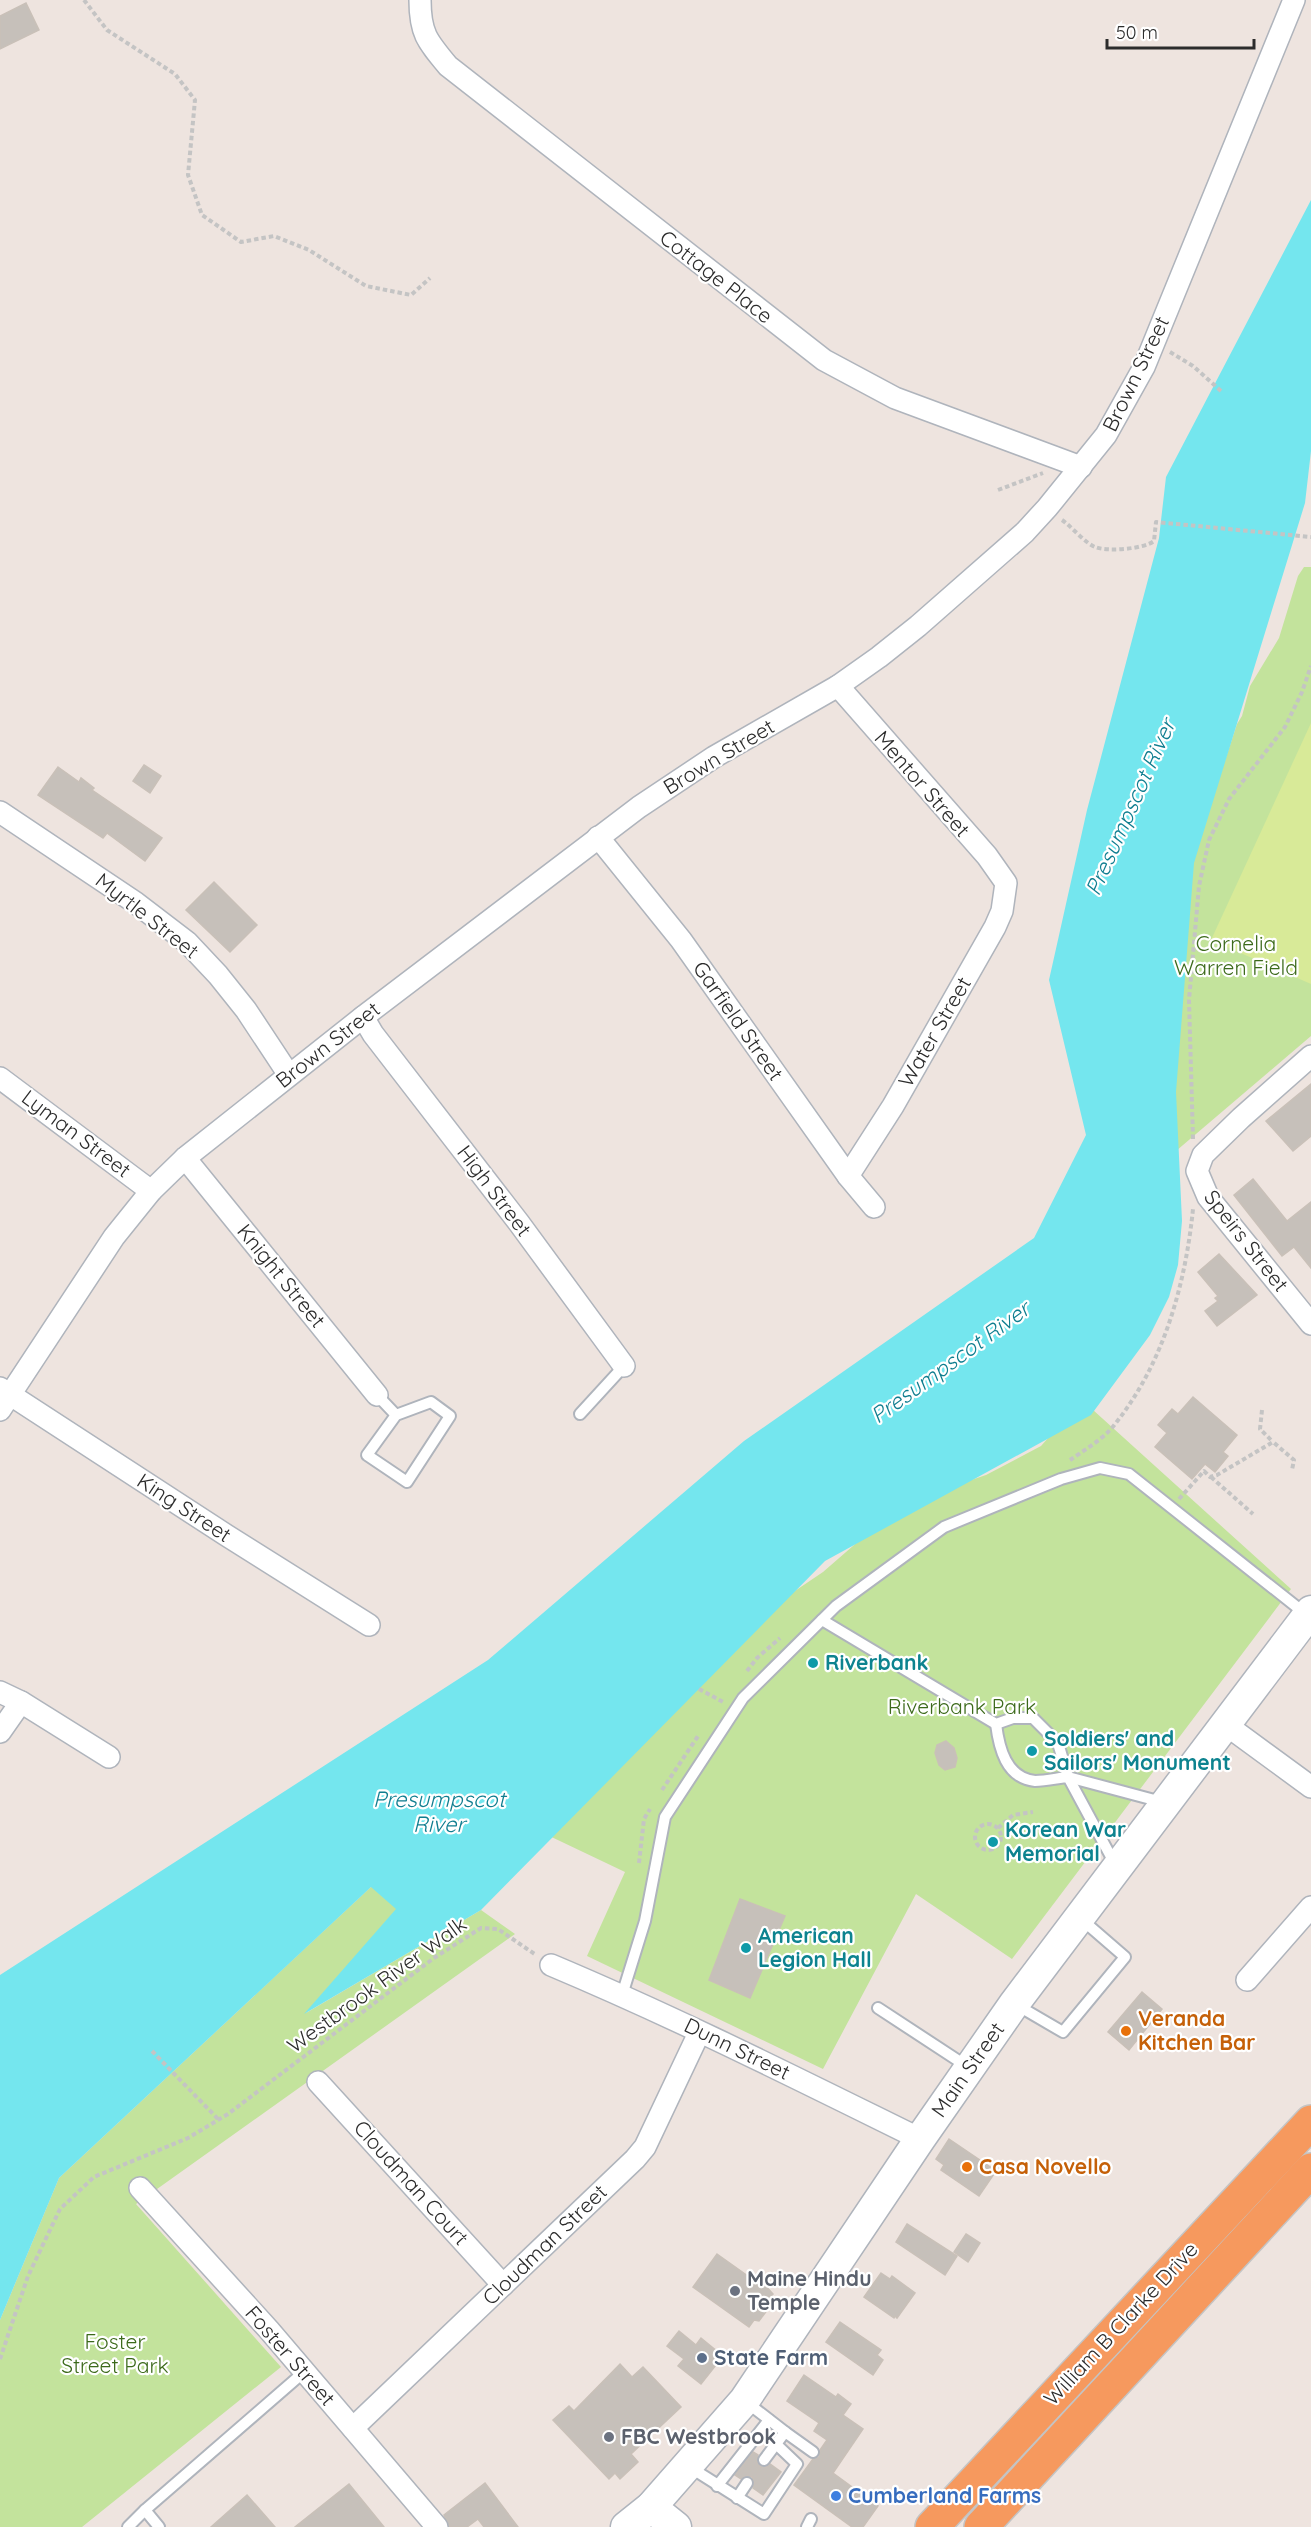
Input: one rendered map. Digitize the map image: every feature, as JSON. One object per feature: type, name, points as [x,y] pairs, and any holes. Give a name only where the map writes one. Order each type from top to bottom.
[{"type":"highway","name":"William B Clarke Drive","points":[[932,2527],[1311,2122]]},
{"type":"highway","name":"William B Clarke Drive","points":[[981,2527],[1311,2170]]},
{"type":"main road","name":"Main Street","points":[[626,2527],[651,2507],[744,2401],[920,2139],[1014,2004],[1309,1613]]},
{"type":"main road","points":[[651,2507],[676,2527]]},
{"type":"street","name":"Cottage Place","points":[[420,0],[420,24],[432,48],[448,66],[824,360],[895,398],[1081,467]]},
{"type":"street","name":"Brown Street","points":[[4,1397],[114,1237],[151,1191],[185,1158],[363,1017],[667,787],[714,757],[838,686],[918,626],[1025,532],[1106,435],[1144,367],[1294,0]]},
{"type":"street","name":"Mentor Street","points":[[838,686],[987,856],[1006,883]]},
{"type":"street","name":"Myrtle Street","points":[[0,812],[136,903],[187,942],[246,1010],[289,1075]]},
{"type":"street","name":"Garfield Street","points":[[598,837],[681,940],[848,1176],[874,1207]]},
{"type":"street","name":"Water Street","points":[[848,1176],[893,1106],[995,927],[1002,911],[1006,883]]},
{"type":"street","name":"High Street","points":[[363,1017],[373,1034],[519,1223],[624,1366]]},
{"type":"street","name":"Speirs Street","points":[[1311,1056],[1203,1155],[1197,1171],[1208,1197],[1311,1324]]},
{"type":"street","name":"Lyman Street","points":[[0,1078],[151,1191]]},
{"type":"street","name":"Knight Street","points":[[185,1158],[376,1395]]},
{"type":"street","name":"King Street","points":[[4,1397],[369,1625]]},
{"type":"street","points":[[0,1692],[21,1701],[109,1757]]},
{"type":"street","points":[[0,1732],[21,1701]]},
{"type":"street","points":[[1225,1724],[1311,1787]]},
{"type":"street","points":[[1247,1980],[1311,1907]]},
{"type":"street","name":"Dunn Street","points":[[551,1965],[679,2021],[699,2033],[733,2047],[920,2139]]},
{"type":"street","name":"Cloudman Street","points":[[353,2428],[645,2147],[699,2033]]},
{"type":"street","name":"Cloudman Court","points":[[318,2082],[503,2285]]},
{"type":"street","name":"Foster Street","points":[[140,2188],[438,2527]]},
{"type":"lane","points":[[580,1414],[624,1366]]},
{"type":"lane","points":[[376,1395],[396,1415]]},
{"type":"lane","points":[[431,1402],[450,1416],[407,1482],[367,1455],[396,1415],[431,1402]]},
{"type":"lane","points":[[622,1995],[645,1921],[665,1817],[743,1698],[836,1606],[944,1527],[1061,1479],[1100,1467],[1129,1474],[1309,1613]]},
{"type":"lane","points":[[822,1620],[996,1724]]},
{"type":"lane","points":[[996,1724],[1013,1718],[1033,1718],[1058,1743],[1068,1777],[1117,1868]]},
{"type":"lane","points":[[996,1724],[1000,1751],[1014,1772],[1034,1781],[1068,1777],[1166,1803]]},
{"type":"lane","points":[[1014,2004],[1063,2032],[1125,1957],[1079,1918]]},
{"type":"lane","points":[[878,2008],[970,2068]]},
{"type":"lane","points":[[128,2527],[304,2372]]},
{"type":"lane","points":[[744,2401],[813,2452]]},
{"type":"lane","points":[[717,2486],[769,2420]]},
{"type":"lane","points":[[764,2460],[785,2432]]},
{"type":"lane","points":[[688,2466],[736,2499],[764,2514],[797,2464],[776,2444]]},
{"type":"lane","points":[[736,2499],[747,2483]]},
{"type":"lane","points":[[145,2510],[159,2527]]},
{"type":"path","points":[[84,0],[108,30],[175,74],[195,100],[188,175],[202,215],[241,242],[274,236],[309,250],[366,286],[411,295],[430,278]]},
{"type":"path","points":[[1154,343],[1193,366],[1221,391]]},
{"type":"path","points":[[998,490],[1047,471],[1061,459]]},
{"type":"path","points":[[1047,508],[1094,547],[1132,548],[1149,545],[1154,541],[1156,522],[1311,537]]},
{"type":"path","points":[[1064,1464],[1109,1431],[1148,1375],[1178,1299],[1192,1221],[1197,1171],[1193,1137],[1189,999],[1199,886],[1209,840],[1229,799],[1285,727],[1302,692],[1311,666]]},
{"type":"path","points":[[1262,1410],[1260,1429],[1294,1460],[1292,1470]]},
{"type":"path","points":[[1210,1477],[1274,1442]]},
{"type":"path","points":[[1171,1508],[1204,1471],[1253,1514]]},
{"type":"path","points":[[743,1676],[757,1658],[782,1636]]},
{"type":"path","points":[[699,1689],[720,1701]]},
{"type":"path","points":[[716,1712],[730,1694]]},
{"type":"path","points":[[657,1799],[702,1730]]},
{"type":"path","points":[[639,1864],[644,1819],[651,1809]]},
{"type":"path","points":[[998,1828],[1013,1815],[1033,1812]]},
{"type":"path","points":[[986,1824],[998,1828],[1001,1841],[998,1846],[987,1849],[977,1844],[976,1832],[980,1826],[986,1824]]},
{"type":"path","name":"Westbrook River Walk","points":[[0,2360],[28,2276],[60,2209],[94,2177],[188,2138],[219,2120],[434,1958],[481,1928],[498,1929],[551,1965]]},
{"type":"path","points":[[152,2051],[219,2120]]},
{"type":"green space","name":"Cornelia Warren Field","points":[[1304,567],[1311,567],[1311,1036],[1176,1151],[1162,952],[1237,724],[1242,716],[1250,686],[1279,638],[1298,576]]},
{"type":"green space","points":[[1311,723],[1311,984],[1211,940]]},
{"type":"green space","name":"Riverbank Park","points":[[1082,1400],[1291,1589],[1012,1959],[916,1894],[823,2069],[587,1956],[625,1872],[541,1832],[783,1599],[823,1572],[861,1539],[921,1497],[986,1475],[1041,1446]]},
{"type":"green space","name":"Foster Street Park","points":[[372,1886],[397,1909],[306,2013],[481,1910],[515,1934],[136,2204],[281,2367],[82,2527],[0,2527],[0,2320],[59,2178]]},
{"type":"water","name":"Presumpscot River","points":[[1311,200],[1311,451],[1305,503],[1194,863],[1176,1092],[1182,1221],[1178,1265],[1169,1297],[1150,1335],[1091,1415],[825,1561],[481,1910],[304,2014],[396,1909],[371,1887],[59,2178],[0,2320],[0,1975],[488,1660],[744,1441],[1034,1238],[1086,1135],[1049,980],[1087,810],[1159,538],[1166,477]]},
{"type":"building","points":[[26,3],[39,30],[0,49],[0,16]]},
{"type":"building","points":[[144,765],[161,776],[150,793],[133,781]]},
{"type":"building","points":[[58,767],[79,782],[81,778],[94,788],[92,790],[162,838],[145,861],[107,833],[103,838],[38,795]]},
{"type":"building","points":[[214,882],[257,925],[230,952],[186,910]]},
{"type":"building","points":[[1311,1084],[1311,1136],[1293,1151],[1266,1121]]},
{"type":"building","points":[[1253,1179],[1287,1221],[1311,1202],[1311,1268],[1294,1247],[1282,1256],[1234,1195]]},
{"type":"building","points":[[1219,1254],[1257,1295],[1217,1326],[1205,1311],[1218,1301],[1215,1298],[1218,1296],[1198,1272]]},
{"type":"building","points":[[1193,1397],[1237,1435],[1223,1452],[1228,1456],[1215,1472],[1205,1464],[1192,1479],[1155,1447],[1167,1433],[1158,1425],[1172,1409],[1178,1414]]},
{"type":"building","points":[[946,1741],[954,1748],[957,1758],[955,1767],[945,1770],[939,1765],[935,1753],[937,1745]]},
{"type":"building","name":"American Legion Hall","points":[[740,1899],[785,1916],[750,1998],[709,1980]]},
{"type":"building","points":[[1142,1992],[1162,2009],[1129,2050],[1108,2032]]},
{"type":"building","name":"Casa Novello","points":[[949,2139],[996,2171],[979,2196],[941,2170],[944,2165],[936,2159]]},
{"type":"building","points":[[907,2224],[957,2256],[945,2275],[896,2242]]},
{"type":"building","points":[[966,2234],[980,2243],[968,2262],[954,2252]]},
{"type":"building","name":"Maine Hindu Temple","points":[[717,2254],[762,2286],[764,2284],[773,2294],[767,2302],[771,2305],[759,2321],[754,2320],[749,2327],[693,2287]]},
{"type":"building","points":[[881,2273],[890,2279],[892,2276],[915,2293],[897,2318],[864,2297]]},
{"type":"building","points":[[840,2322],[881,2350],[877,2355],[883,2360],[873,2375],[826,2342]]},
{"type":"building","name":"State Farm","points":[[679,2331],[696,2345],[701,2338],[723,2356],[701,2384],[678,2366],[684,2359],[667,2346]]},
{"type":"building","name":"FBC Westbrook","points":[[620,2364],[632,2377],[643,2367],[681,2407],[631,2454],[638,2462],[620,2479],[615,2473],[609,2479],[553,2420],[569,2406],[574,2411]]},
{"type":"building","points":[[804,2375],[836,2397],[838,2394],[851,2404],[843,2415],[863,2429],[833,2473],[878,2506],[863,2527],[852,2527],[794,2485],[813,2459],[819,2457],[820,2450],[827,2440],[814,2431],[819,2423],[787,2401]]},
{"type":"building","points":[[753,2452],[758,2455],[757,2462],[760,2466],[766,2467],[770,2464],[781,2472],[763,2495],[753,2488],[752,2477],[747,2476],[741,2479],[735,2475]]},
{"type":"building","points":[[485,2483],[518,2527],[484,2527],[478,2519],[467,2527],[449,2527],[444,2515]]},
{"type":"building","points":[[349,2484],[384,2527],[295,2527]]},
{"type":"building","points":[[247,2495],[275,2527],[211,2527]]},
{"type":"place","name":"Riverbank","points":[[813,1663]]},
{"type":"place","name":"Soldiers' and Sailors' Monument","points":[[1032,1751]]},
{"type":"place","name":"Korean War Memorial","points":[[993,1842]]},
{"type":"place","name":"American Legion Hall","points":[[746,1948]]},
{"type":"place","name":"Veranda Kitchen Bar","points":[[1126,2031]]},
{"type":"place","name":"Casa Novello","points":[[967,2167]]},
{"type":"place","name":"Maine Hindu Temple","points":[[735,2291]]},
{"type":"place","name":"State Farm","points":[[702,2358]]},
{"type":"place","name":"FBC Westbrook","points":[[609,2437]]},
{"type":"place","name":"Cumberland Farms","points":[[836,2496]]}]
